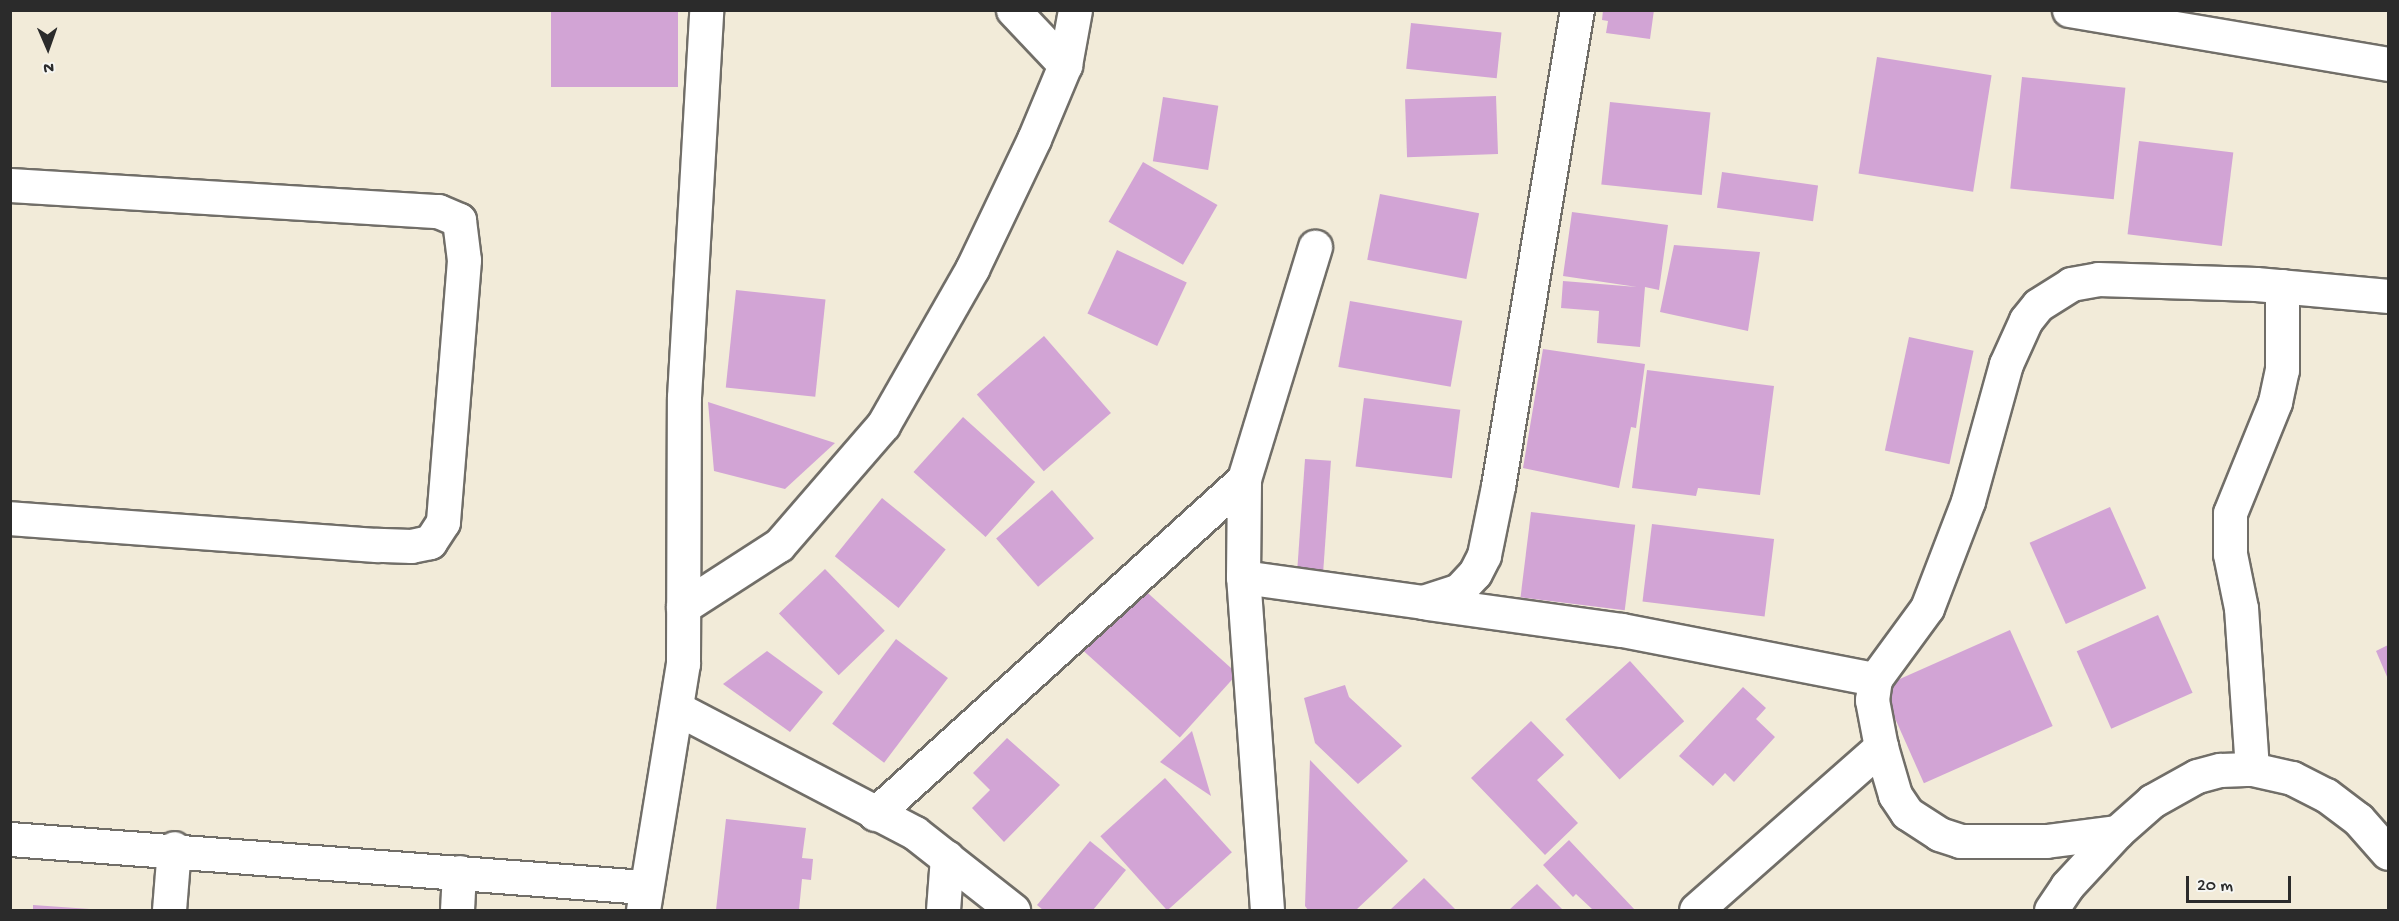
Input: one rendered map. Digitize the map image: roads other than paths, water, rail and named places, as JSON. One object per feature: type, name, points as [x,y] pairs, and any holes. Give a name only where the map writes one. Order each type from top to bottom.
[{"type":"street","points":[[10,839],[174,848],[459,872],[643,899],[678,709],[683,664],[684,397],[706,10]]},
{"type":"street","points":[[1012,10],[1065,65]]},
{"type":"street","points":[[683,607],[778,545],[883,425],[972,269],[1065,65],[1075,10]]},
{"type":"street","points":[[1423,602],[1459,590],[1484,555],[1577,10]]},
{"type":"street","points":[[2068,10],[2388,64]]},
{"type":"street","points":[[10,186],[438,211],[459,220],[464,245],[443,522],[430,542],[376,545],[10,518]]},
{"type":"street","points":[[1267,910],[1243,577],[1244,479],[1315,247]]},
{"type":"street","points":[[2117,832],[1986,843],[1950,838],[1907,813],[1895,795],[1881,747],[1872,700],[1875,679],[1927,608],[1968,501],[2006,364],[2026,320],[2038,305],[2071,284],[2098,279],[2282,286],[2388,296]]},
{"type":"street","points":[[2252,769],[2241,608],[2230,554],[2230,513],[2275,402],[2282,370],[2282,286]]},
{"type":"street","points":[[875,814],[1244,479]]},
{"type":"street","points":[[1243,577],[1622,630],[1875,679]]},
{"type":"street","points":[[678,709],[915,833],[1013,910]]},
{"type":"street","points":[[1696,910],[1881,747]]},
{"type":"street","points":[[2051,910],[2067,886],[2117,832],[2152,801],[2197,776],[2220,770],[2252,769],[2292,778],[2326,795],[2358,819],[2388,853]]},
{"type":"street","points":[[169,910],[174,848]]},
{"type":"street","points":[[943,910],[947,857]]},
{"type":"street","points":[[457,910],[459,872]]}]
